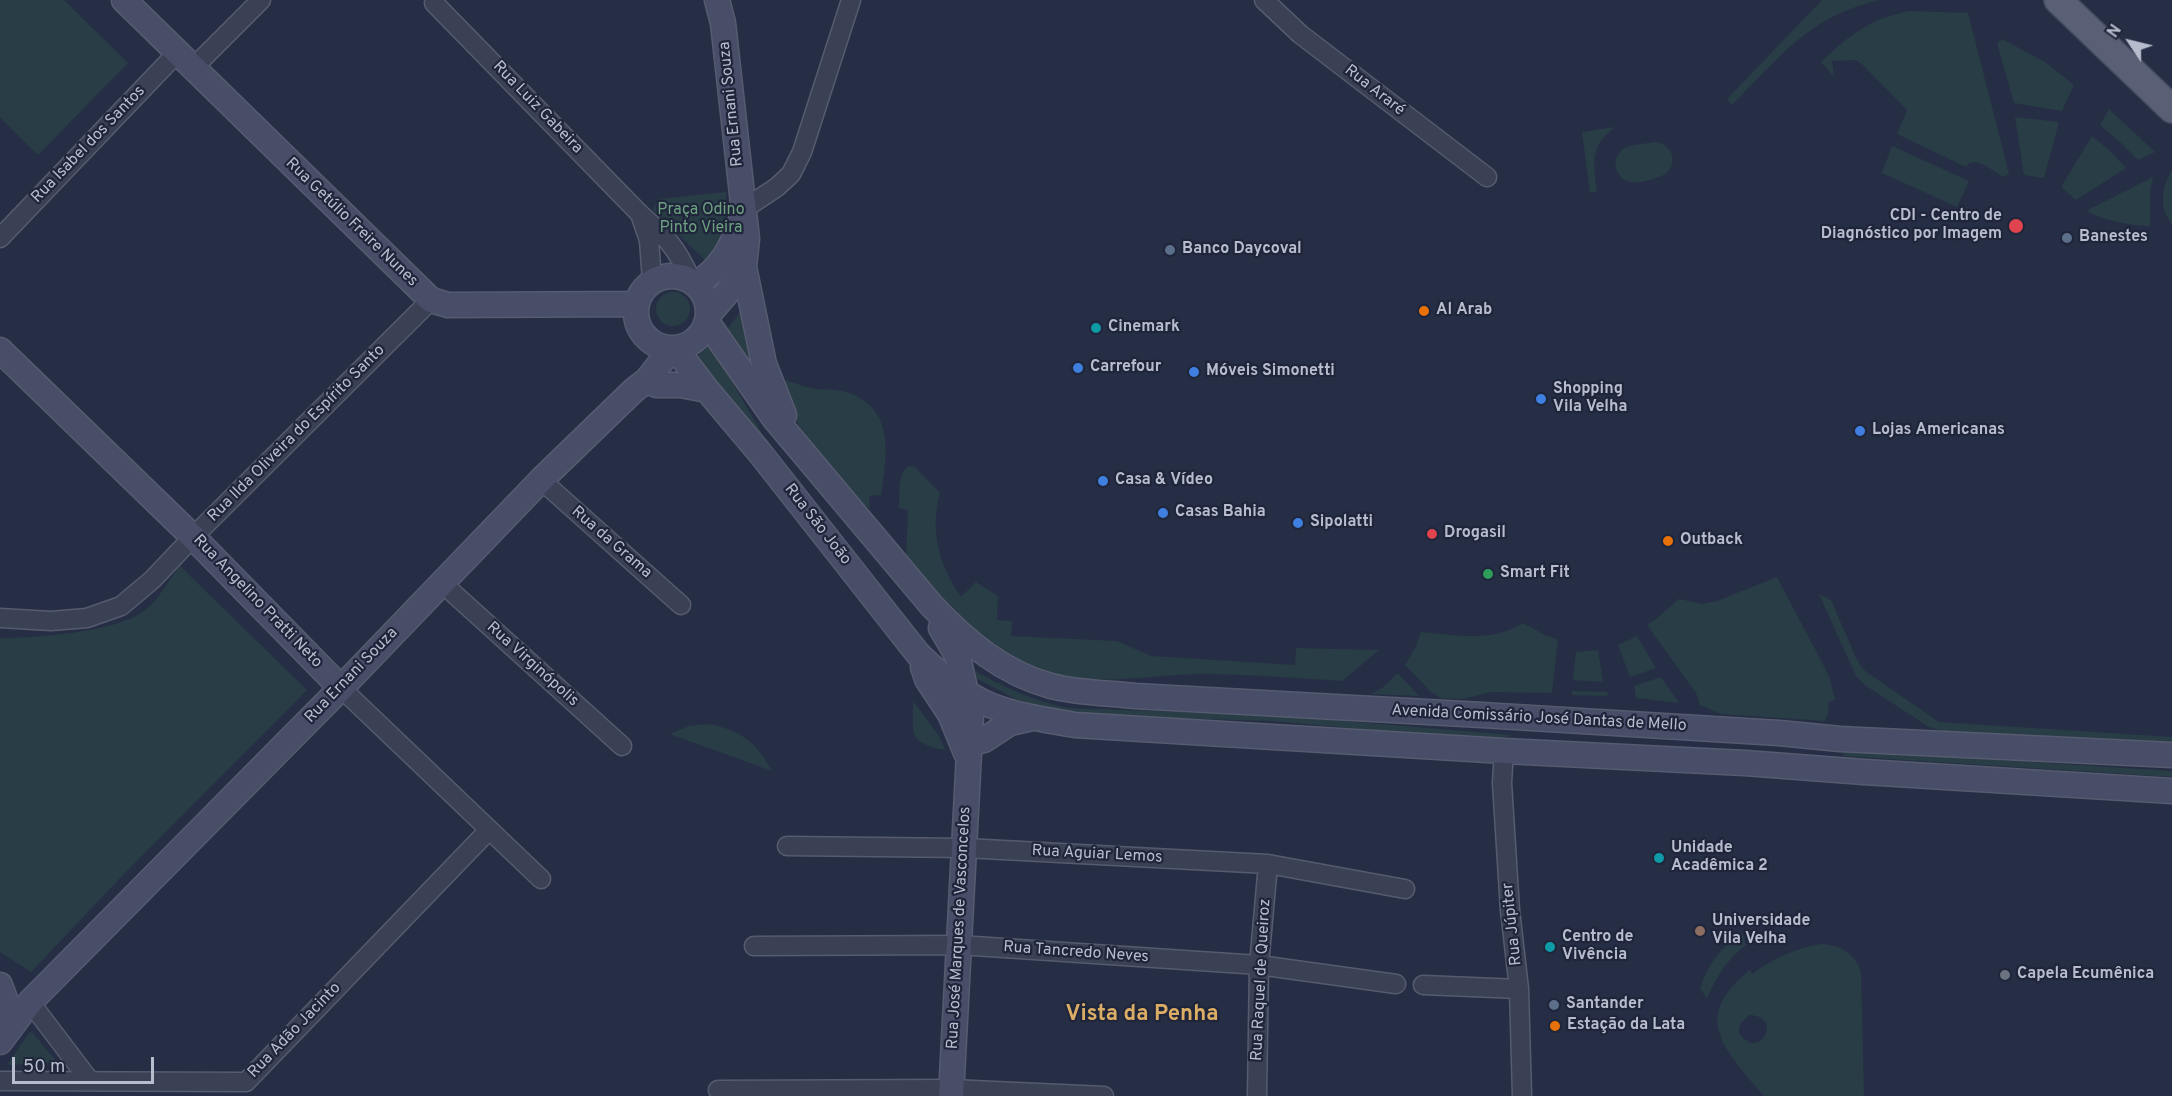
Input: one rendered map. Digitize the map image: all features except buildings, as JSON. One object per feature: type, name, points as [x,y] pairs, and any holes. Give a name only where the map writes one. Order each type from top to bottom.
[{"type":"main road","points":[[2058,0],[2172,109]]},
{"type":"street","name":"Rua Getúlio Freire Nunes","points":[[124,0],[431,300],[448,305],[637,304]]},
{"type":"street","name":"Rua Isabel dos Santos","points":[[0,237],[185,61],[261,0]]},
{"type":"street","name":"Rua Ernani Souza","points":[[708,319],[744,267],[747,239],[723,23],[717,0]]},
{"type":"street","points":[[744,209],[777,187],[791,174],[802,152],[851,0]]},
{"type":"street","name":"Rua Araré","points":[[1264,0],[1300,33],[1487,177]]},
{"type":"street","name":"Rua Luiz Gabeira","points":[[434,3],[639,213],[670,241],[694,282]]},
{"type":"street","name":"Rua Ernani Souza","points":[[694,282],[715,270],[726,258],[734,243],[744,209]]},
{"type":"street","name":"Rua Luiz Gabeira","points":[[639,213],[649,240],[652,281]]},
{"type":"street","points":[[744,267],[764,364],[798,444]]},
{"type":"street","points":[[708,319],[704,329],[695,340],[673,348],[655,344],[647,338],[638,325],[637,304],[642,291],[652,281],[671,275],[694,282],[705,295],[708,319],[774,417],[933,606]]},
{"type":"street","name":"Rua Ilda Oliveira do Espírito Santo","points":[[0,618],[51,621],[87,618],[121,606],[152,580],[431,300]]},
{"type":"street","name":"Rua Ernani Souza","points":[[4,1036],[30,1002],[341,688],[541,480],[647,380],[673,348]]},
{"type":"street","name":"Rua São João","points":[[673,348],[760,453],[918,654],[966,695]]},
{"type":"street","name":"Rua Angelino Pratti Neto","points":[[0,350],[193,537],[341,688],[541,879]]},
{"type":"street","points":[[647,380],[656,385],[681,385],[706,390]]},
{"type":"street","name":"Rua da Grama","points":[[541,480],[681,605]]},
{"type":"street","name":"Rua Virginópolis","points":[[442,583],[621,746]]},
{"type":"street","name":"Rua José Marques de Vasconcelos","points":[[933,606],[941,628],[958,657],[964,674],[971,715],[951,1092]]},
{"type":"street","name":"Avenida Comissário José Dantas de Mello","points":[[933,606],[972,645],[990,657],[1051,686],[1078,690],[1147,697],[1779,733],[1839,739],[2172,755]]},
{"type":"street","name":"Rua José Marques de Vasconcelos","points":[[918,654],[927,679],[950,714],[969,752]]},
{"type":"street","name":"Avenida Comissário José Dantas de Mello","points":[[966,695],[987,706],[1034,718],[1075,725],[1729,762],[1944,778],[2172,791]]},
{"type":"street","points":[[969,752],[976,744],[1010,723],[1034,718]]},
{"type":"street","points":[[1729,762],[1766,752],[1820,756],[1837,746],[1839,739]]},
{"type":"street","name":"Rua Júpiter","points":[[1504,751],[1502,783],[1510,910],[1519,989],[1522,1096]]},
{"type":"street","name":"Rua Adão Jacinto","points":[[0,1081],[246,1082],[489,830]]},
{"type":"street","name":"Rua Aguiar Lemos","points":[[787,846],[965,848],[1268,864],[1405,889]]},
{"type":"street","name":"Rua Raquel de Queiroz","points":[[1257,1096],[1259,965],[1268,864]]},
{"type":"street","name":"Rua Tancredo Neves","points":[[754,946],[959,945],[1259,965],[1396,984]]},
{"type":"street","points":[[0,983],[30,1002],[90,1081]]},
{"type":"street","points":[[0,983],[9,1010],[4,1036]]},
{"type":"street","points":[[1423,985],[1519,989]]},
{"type":"street","points":[[718,1090],[1104,1096]]},
{"type":"green space","points":[[0,0],[64,0],[128,63],[38,155],[0,117]]},
{"type":"green space","points":[[1822,0],[1879,0],[1845,11],[1814,28],[1782,54],[1732,105],[1727,99]]},
{"type":"green space","points":[[1909,11],[1968,13],[2009,174],[2003,177],[1976,162],[1969,163],[1966,167],[1897,134],[1907,110],[1863,65],[1856,60],[1832,61],[1834,77],[1821,62],[1861,29],[1895,14]]},
{"type":"green space","points":[[2002,39],[2045,62],[2074,85],[2062,111],[2014,103],[1997,43]]},
{"type":"green space","points":[[2109,109],[2155,152],[2138,160],[2100,125]]},
{"type":"green space","points":[[2015,117],[2059,122],[2044,178],[2024,175]]},
{"type":"green space","points":[[1615,127],[1597,148],[1594,163],[1597,191],[1590,193],[1582,132]]},
{"type":"green space","points":[[2092,136],[2126,168],[2076,200],[2061,187]]},
{"type":"green space","points":[[1655,142],[1666,146],[1672,154],[1672,163],[1667,173],[1639,182],[1631,182],[1621,177],[1616,168],[1619,153],[1630,146]]},
{"type":"green space","points":[[1892,146],[1969,181],[1957,207],[1882,173]]},
{"type":"green space","points":[[2172,170],[2172,224],[2165,211],[2163,197]]},
{"type":"green space","points":[[2153,177],[2150,193],[2150,226],[2117,222],[2086,211]]},
{"type":"green space","name":"Praça Odino Pinto Vieira","points":[[726,192],[725,242],[706,261],[653,210],[658,199]]},
{"type":"green space","points":[[673,292],[685,297],[690,309],[685,321],[673,326],[661,321],[656,309],[661,297]]},
{"type":"green space","points":[[740,312],[750,364],[726,331]]},
{"type":"green space","points":[[710,344],[770,447],[936,654],[935,661],[691,362]]},
{"type":"green space","points":[[786,380],[810,388],[846,392],[862,399],[881,421],[886,449],[885,464],[881,495],[869,496],[870,508],[853,498],[799,426],[790,411]]},
{"type":"green space","points":[[909,466],[915,467],[940,493],[936,521],[938,548],[947,573],[961,597],[976,582],[998,596],[997,620],[1012,621],[1011,636],[1117,641],[1151,656],[1295,665],[1296,648],[1379,650],[1342,681],[1201,674],[1089,679],[1067,677],[1022,664],[1005,656],[975,634],[910,566],[906,556],[908,510],[899,508],[901,479],[905,469]]},
{"type":"green space","points":[[180,566],[307,690],[123,875],[31,972],[0,952],[0,638],[73,633],[128,620],[152,604]]},
{"type":"green space","points":[[1777,577],[1829,676],[1835,699],[1828,703],[1829,711],[1825,721],[1721,714],[1700,705],[1696,693],[1647,625],[1679,599],[1702,604],[1717,601]]},
{"type":"green space","points":[[1819,594],[1831,600],[1857,660],[1865,671],[1939,722],[2172,737],[2172,744],[1943,731],[1929,727],[1866,686],[1856,676]]},
{"type":"green space","points":[[1523,623],[1558,640],[1552,693],[1491,692],[1463,699],[1441,698],[1431,692],[1405,665],[1421,632],[1461,636],[1486,635],[1499,633]]},
{"type":"green space","points":[[1637,636],[1656,668],[1630,677],[1618,645]]},
{"type":"green space","points":[[1598,650],[1603,682],[1573,680],[1576,652]]},
{"type":"green space","points":[[968,667],[1017,692],[1068,708],[1270,715],[1513,735],[1493,741],[1272,721],[1098,716],[1043,708],[1017,700],[974,677]]},
{"type":"green space","points":[[1398,673],[1419,696],[1371,694],[1382,688]]},
{"type":"green space","points":[[1661,677],[1679,703],[1636,698],[1634,686]]},
{"type":"green space","points":[[1572,691],[1608,692],[1607,696],[1572,695]]},
{"type":"green space","points":[[913,701],[939,736],[945,750],[924,744],[915,735]]},
{"type":"green space","points":[[709,724],[731,730],[747,739],[760,752],[772,771],[670,734],[689,726]]},
{"type":"green space","points":[[1843,750],[2172,771],[2172,777],[1843,756]]},
{"type":"green space","points":[[1742,933],[1746,945],[1723,969],[1707,999],[1700,988],[1707,972],[1722,950]]},
{"type":"green space","points":[[1821,944],[1846,951],[1855,960],[1861,972],[1864,1096],[1764,1096],[1737,1064],[1720,1034],[1718,1019],[1721,1004],[1732,987],[1750,970],[1752,974],[1793,951]],"holes":[[[1750,1015],[1760,1017],[1765,1022],[1766,1034],[1762,1040],[1750,1043],[1740,1035],[1740,1025]]]},
{"type":"green space","points":[[32,1032],[57,1062],[7,1065],[29,1033]]},
{"type":"place","name":"CDI - Centro de Diagnóstico por Imagem","points":[[2016,226]]},
{"type":"place","name":"Banestes","points":[[2067,238]]},
{"type":"place","name":"Banco Daycoval","points":[[1170,250]]},
{"type":"place","name":"Al Arab","points":[[1424,311]]},
{"type":"place","name":"Cinemark","points":[[1096,328]]},
{"type":"place","name":"Carrefour","points":[[1078,368]]},
{"type":"place","name":"Móveis Simonetti","points":[[1194,372]]},
{"type":"place","name":"Shopping Vila Velha","points":[[1541,399]]},
{"type":"place","name":"Lojas Americanas","points":[[1860,431]]},
{"type":"place","name":"Casa & Vídeo","points":[[1103,481]]},
{"type":"place","name":"Casas Bahia","points":[[1163,513]]},
{"type":"place","name":"Sipolatti","points":[[1298,523]]},
{"type":"place","name":"Drogasil","points":[[1432,534]]},
{"type":"place","name":"Outback","points":[[1668,541]]},
{"type":"place","name":"Smart Fit","points":[[1488,574]]},
{"type":"place","name":"Unidade Acadêmica 2","points":[[1659,858]]},
{"type":"place","name":"Universidade Vila Velha","points":[[1700,931]]},
{"type":"place","name":"Centro de Vivência","points":[[1550,947]]},
{"type":"place","name":"Capela Ecumênica","points":[[2005,975]]},
{"type":"place","name":"Santander","points":[[1554,1005]]},
{"type":"place","name":"Estação da Lata","points":[[1555,1026]]},
{"type":"district","name":"Vista da Penha","points":[[1142,1016]]}]
